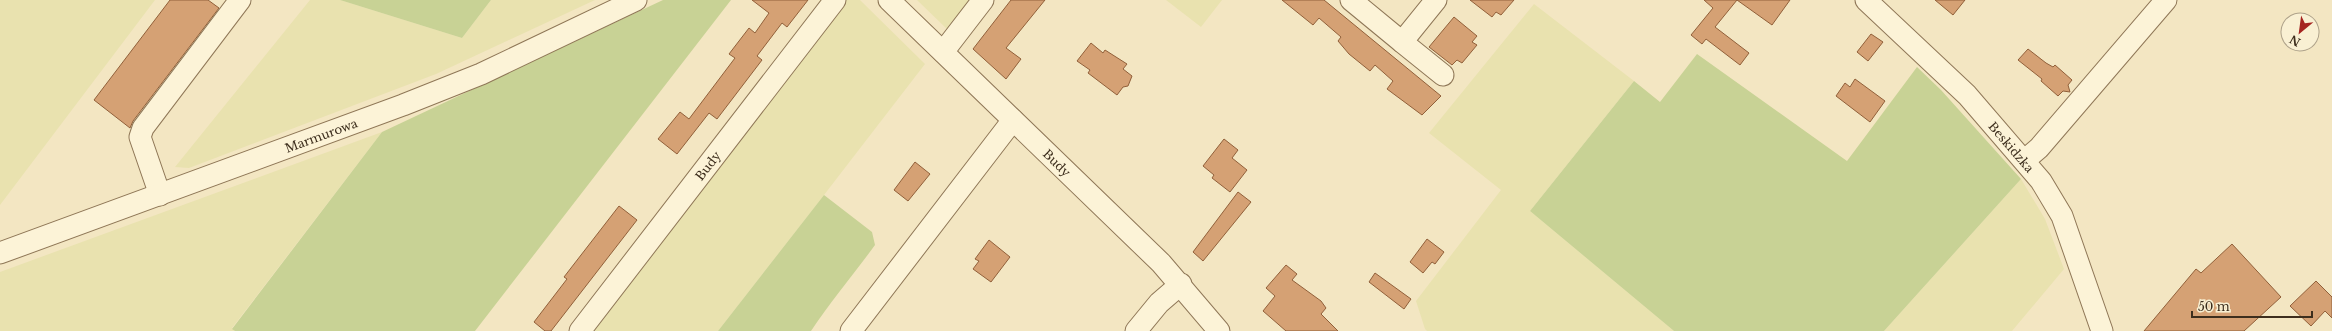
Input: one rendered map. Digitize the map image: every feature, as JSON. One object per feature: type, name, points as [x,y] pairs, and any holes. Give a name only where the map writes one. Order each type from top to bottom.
[{"type":"street","points":[[160,194],[140,137],[143,128],[240,0]]},
{"type":"street","name":"Marmurowa","points":[[0,254],[403,105],[481,74],[636,0]]},
{"type":"street","name":"Budy","points":[[580,331],[835,0]]},
{"type":"street","name":"Budy","points":[[889,0],[1181,284],[1219,331]]},
{"type":"street","points":[[943,52],[983,0]]},
{"type":"street","points":[[1351,0],[1443,75]]},
{"type":"street","points":[[1402,42],[1436,0]]},
{"type":"street","name":"Beskidzka","points":[[1866,0],[1946,74],[2025,160],[2041,181],[2062,216],[2102,331]]},
{"type":"street","points":[[2025,160],[2039,148],[2166,0]]},
{"type":"street","points":[[851,331],[1014,120]]},
{"type":"street","points":[[1136,331],[1159,303],[1181,284]]},
{"type":"shaded area","points":[[0,0],[155,0],[0,205]]},
{"type":"shaded area","points":[[310,0],[340,0],[462,38],[491,0],[595,0],[436,74],[189,168],[175,167]]},
{"type":"shaded area","points":[[841,0],[860,0],[925,64],[824,195],[718,331],[584,331]]},
{"type":"shaded area","points":[[917,0],[974,0],[950,32]]},
{"type":"shaded area","points":[[1166,0],[1222,0],[1201,27]]},
{"type":"shaded area","points":[[1534,4],[1634,81],[1530,211],[1674,331],[1427,331],[1425,329],[1416,301],[1501,190],[1429,133]]},
{"type":"shaded area","points":[[382,132],[232,328],[235,331],[0,331],[0,272]]},
{"type":"shaded area","points":[[2021,179],[2045,219],[2064,269],[2012,331],[1884,331]]},
{"type":"green space","points":[[340,0],[491,0],[462,38]]},
{"type":"green space","points":[[663,0],[731,0],[475,331],[235,331],[232,329],[382,132]]},
{"type":"green space","points":[[1697,54],[1847,161],[1917,67],[1941,90],[2021,179],[1884,331],[1674,331],[1530,211],[1634,81],[1660,102]]},
{"type":"green space","points":[[824,195],[872,232],[875,245],[811,331],[718,331]]},
{"type":"building","points":[[170,0],[208,0],[219,8],[133,121],[130,128],[94,100]]},
{"type":"building","points":[[752,0],[808,0],[787,27],[782,23],[757,56],[762,60],[717,119],[709,113],[677,154],[658,139],[680,112],[689,119],[735,58],[729,54],[749,28],[755,33],[769,13]]},
{"type":"building","points":[[1011,0],[1045,0],[1006,48],[1021,59],[1006,79],[973,49]]},
{"type":"building","points":[[1282,0],[1324,0],[1441,96],[1422,115],[1387,89],[1393,81],[1375,65],[1370,71],[1349,54],[1338,41],[1341,37],[1319,18],[1313,25]]},
{"type":"building","points":[[1470,0],[1514,0],[1501,15],[1496,12],[1492,17]]},
{"type":"building","points":[[1704,0],[1737,0],[1715,27],[1749,53],[1740,65],[1706,39],[1702,44],[1691,35],[1713,8]]},
{"type":"building","points":[[1737,0],[1790,0],[1772,25]]},
{"type":"building","points":[[1935,0],[1965,0],[1953,15]]},
{"type":"building","points":[[1454,17],[1477,36],[1472,42],[1477,45],[1462,63],[1457,60],[1452,65],[1429,47]]},
{"type":"building","points":[[1871,34],[1883,42],[1868,61],[1857,52]]},
{"type":"building","points":[[1091,43],[1103,53],[1105,50],[1127,64],[1123,69],[1132,76],[1128,86],[1123,87],[1117,95],[1088,73],[1090,70],[1077,61]]},
{"type":"building","points":[[2028,49],[2046,63],[2053,67],[2055,65],[2072,80],[2068,85],[2070,92],[2063,91],[2058,96],[2041,81],[2042,79],[2018,60]]},
{"type":"building","points":[[1855,79],[1885,101],[1870,122],[1836,96],[1845,83],[1850,87]]},
{"type":"building","points":[[1224,139],[1238,150],[1232,158],[1247,170],[1230,192],[1212,178],[1214,175],[1203,166]]},
{"type":"building","points":[[915,162],[930,174],[908,201],[894,190]]},
{"type":"building","points":[[1238,192],[1251,202],[1203,261],[1193,252]]},
{"type":"building","points":[[619,206],[637,220],[551,331],[545,331],[534,322],[567,279],[564,277]]},
{"type":"building","points":[[1427,239],[1444,252],[1435,264],[1432,262],[1423,273],[1410,262]]},
{"type":"building","points":[[989,240],[1010,257],[991,282],[973,269],[979,261],[975,259]]},
{"type":"building","points":[[2232,244],[2281,297],[2244,331],[2144,331],[2196,269],[2201,273]]},
{"type":"building","points":[[1286,265],[1297,274],[1292,280],[1321,301],[1326,308],[1321,314],[1338,331],[1286,331],[1263,311],[1275,296],[1266,288]]},
{"type":"building","points":[[1375,273],[1411,299],[1404,309],[1369,282]]},
{"type":"building","points":[[2316,281],[2332,297],[2332,318],[2325,311],[2311,326],[2290,306]]}]
